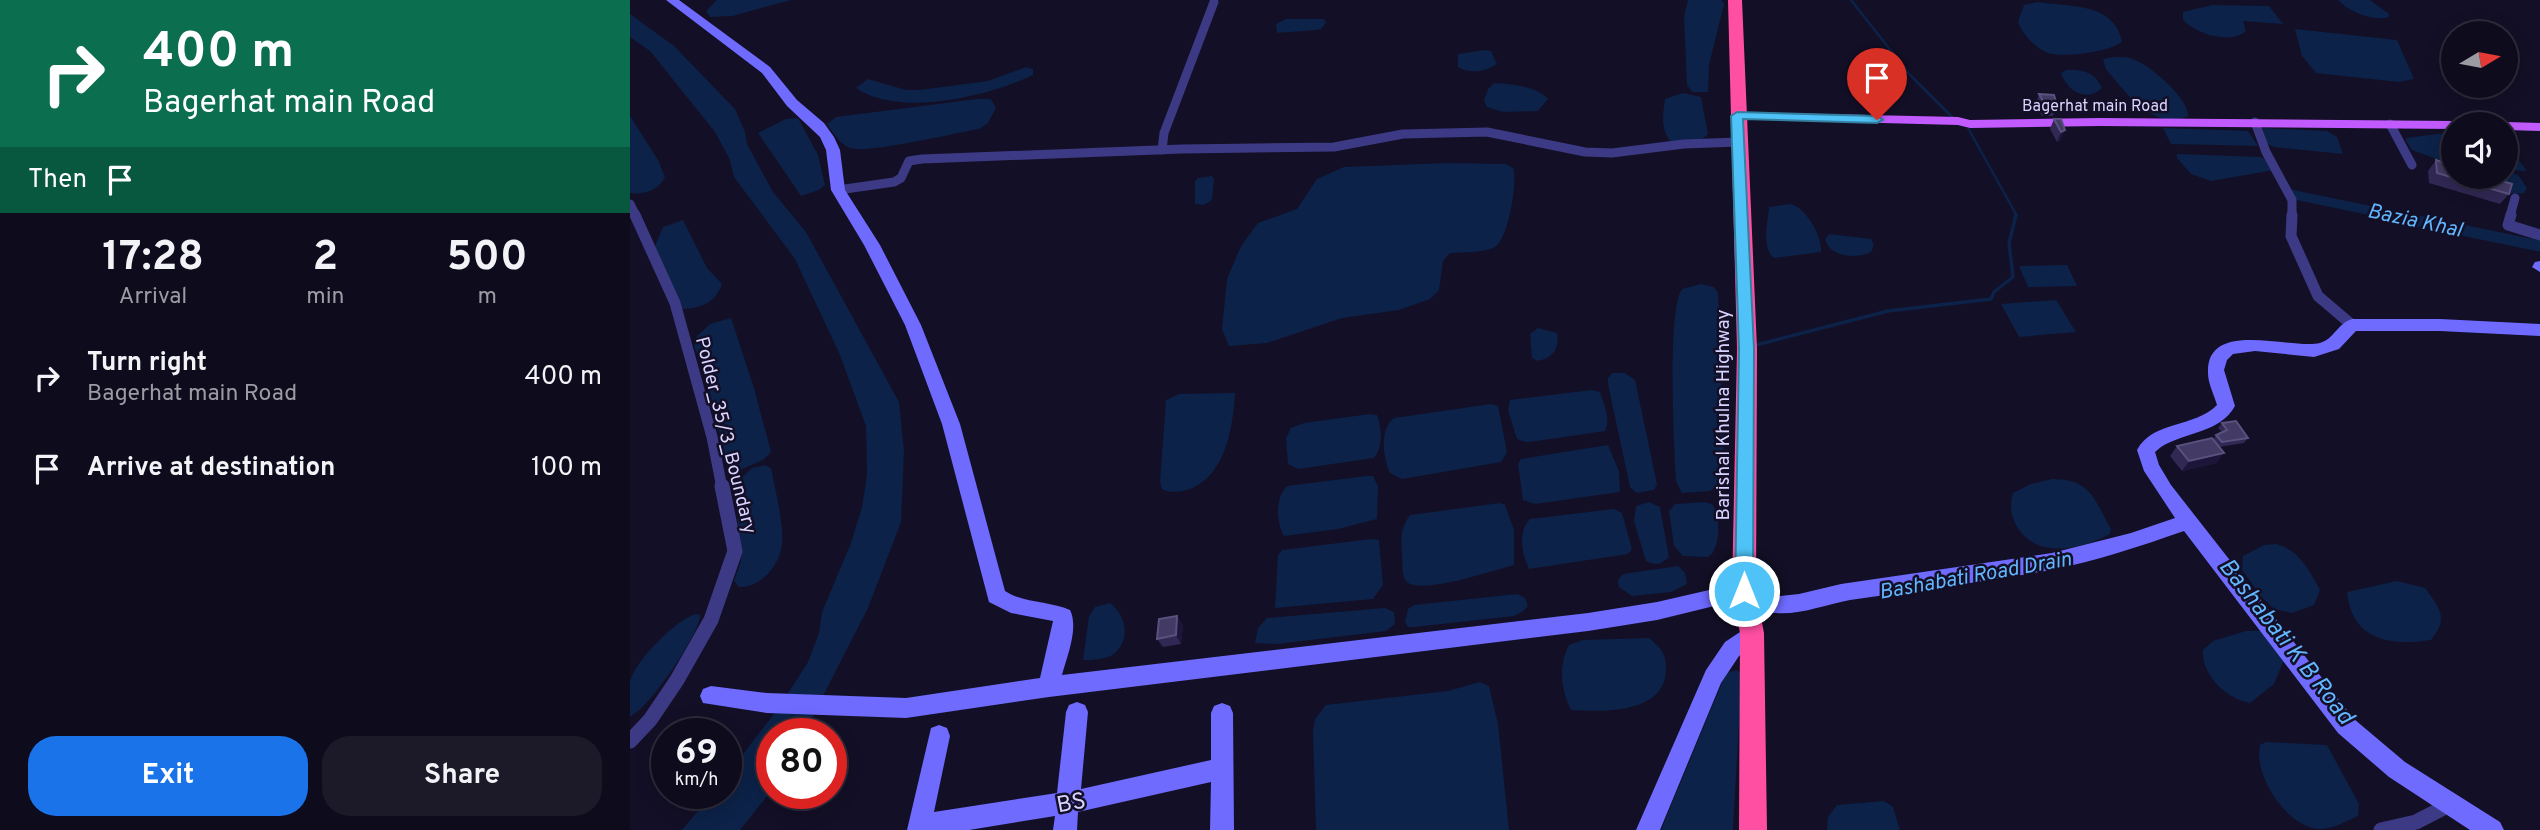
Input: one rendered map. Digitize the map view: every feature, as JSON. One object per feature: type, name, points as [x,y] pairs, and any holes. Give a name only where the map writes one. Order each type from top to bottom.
[{"type":"highway","name":"Barishal Khulna Highway","points":[[1734,0],[1747,349],[1744,591],[1752,634],[1753,830]]},
{"type":"main road","name":"Bagerhat main Road","points":[[1737,116],[1958,121],[1970,124],[2255,122],[2441,125]]},
{"type":"main road","points":[[2518,126],[2540,127]]},
{"type":"street","points":[[672,0],[711,32],[766,70],[792,103],[820,126],[833,150],[838,190],[872,245],[913,325],[951,424],[996,597],[1004,604],[1041,608],[1063,616],[1063,628],[1049,687]]},
{"type":"street","points":[[1162,150],[1164,133],[1214,2]]},
{"type":"street","points":[[2255,122],[2266,152],[2292,200],[2291,236],[2318,296],[2352,325],[2440,325],[2540,330]]},
{"type":"street","points":[[2390,124],[2412,165]]},
{"type":"street","points":[[838,190],[894,182],[902,176],[909,160],[914,159],[1334,147],[1403,134],[1487,132],[1585,152],[1612,153],[1684,144],[1738,142]]},
{"type":"street","points":[[2515,198],[2508,225],[2540,235]]},
{"type":"street","name":"Polder_35/3_Boundary","points":[[630,204],[675,303],[712,437],[735,551],[711,620],[677,680],[650,720],[630,741]]},
{"type":"street","points":[[2352,325],[2333,344],[2313,351],[2251,344],[2235,346],[2221,355],[2216,372],[2226,406],[2218,418],[2155,439],[2146,450],[2150,466],[2164,490],[2346,726],[2371,751],[2449,805],[2492,830]]},
{"type":"street","points":[[1768,604],[1799,603],[1841,593],[2052,561],[2131,541],[2190,522]]},
{"type":"street","points":[[710,696],[767,703],[906,708],[1049,687],[1588,622],[1657,611],[1744,591]]},
{"type":"street","points":[[1647,830],[1713,677],[1732,649],[1752,634]]},
{"type":"street","points":[[1065,830],[1077,712]]},
{"type":"street","points":[[1222,713],[1222,830]]},
{"type":"street","points":[[920,828],[940,736]]},
{"type":"street","name":"BS","points":[[920,828],[1067,803],[1221,769]]},
{"type":"street","points":[[2381,830],[2416,822],[2449,805]]},
{"type":"water","points":[[717,0],[791,0],[732,16],[710,17],[706,11]]},
{"type":"water","points":[[1688,0],[1721,0],[1724,4],[1709,65],[1708,92],[1692,92],[1687,85],[1684,17]]},
{"type":"water","points":[[2338,0],[2370,0],[2389,14],[2389,17],[2362,15]]},
{"type":"water","points":[[2037,2],[2076,6],[2100,13],[2110,19],[2122,41],[2109,48],[2087,53],[2048,53],[2030,40],[2018,22],[2024,5]]},
{"type":"water","points":[[2212,5],[2269,6],[2283,24],[2243,21],[2246,31],[2231,37],[2222,37],[2196,30],[2183,20],[2183,12]]},
{"type":"water","points":[[630,14],[674,46],[735,109],[747,144],[773,192],[806,232],[899,402],[904,451],[901,522],[868,608],[812,718],[771,718],[808,662],[819,633],[822,612],[851,543],[862,507],[867,475],[866,426],[840,355],[795,259],[734,177],[729,158],[715,132],[650,51],[630,37]]},
{"type":"water","points":[[1286,19],[1324,19],[1326,23],[1321,29],[1277,33],[1276,24]]},
{"type":"water","points":[[2295,29],[2397,40],[2414,79],[2399,82],[2316,73],[2302,56]]},
{"type":"water","points":[[1491,51],[1497,64],[1478,71],[1467,71],[1458,67],[1458,54]]},
{"type":"water","points":[[2128,58],[2142,63],[2176,92],[2187,109],[2188,116],[2175,120],[2164,119],[2141,107],[2106,69],[2103,60]]},
{"type":"water","points":[[1026,67],[1033,69],[1033,75],[993,90],[944,101],[896,102],[874,97],[856,88],[868,79],[906,90],[920,90],[988,81]]},
{"type":"water","points":[[2067,70],[2088,73],[2102,88],[2090,95],[2072,90],[2061,73]]},
{"type":"water","points":[[1494,83],[1530,88],[1548,99],[1538,111],[1503,112],[1487,107],[1484,101],[1488,89]]},
{"type":"water","points":[[1683,93],[1701,97],[1708,134],[1701,140],[1671,142],[1664,127],[1665,99]]},
{"type":"water","points":[[991,99],[996,108],[988,123],[979,129],[892,146],[850,148],[840,141],[827,124],[836,117]]},
{"type":"water","points":[[630,116],[658,160],[665,177],[655,188],[641,193],[630,193]]},
{"type":"water","points":[[798,118],[818,155],[825,185],[801,196],[758,133],[786,119]]},
{"type":"water","points":[[2163,128],[2248,131],[2258,146],[2171,144]]},
{"type":"water","points":[[2263,128],[2327,131],[2337,137],[2343,154],[2274,147],[2266,143]]},
{"type":"water","points":[[2441,134],[2441,161],[2412,150],[2406,138]]},
{"type":"water","points":[[2177,154],[2261,157],[2271,164],[2274,170],[2211,181],[2191,174],[2177,158]]},
{"type":"water","points":[[2518,159],[2527,171],[2518,171]]},
{"type":"water","points":[[1506,164],[1513,168],[1511,210],[1504,233],[1495,247],[1450,253],[1443,261],[1439,290],[1430,299],[1399,310],[1342,318],[1267,343],[1229,346],[1222,329],[1227,279],[1241,246],[1258,223],[1297,209],[1317,179],[1344,167]]},
{"type":"water","points":[[2518,175],[2527,188],[2524,193],[2500,189],[2518,189]]},
{"type":"water","points":[[1212,176],[1212,200],[1204,205],[1195,204],[1195,181]]},
{"type":"water","points":[[1790,204],[1801,210],[1812,223],[1819,238],[1821,252],[1774,258],[1770,254],[1766,234],[1769,207]]},
{"type":"water","points":[[683,220],[707,268],[722,284],[712,300],[696,307],[682,309],[655,246],[663,227]]},
{"type":"water","points":[[1829,234],[1871,239],[1874,245],[1871,252],[1865,254],[1844,255],[1832,250],[1828,245],[1825,239]]},
{"type":"water","points":[[2067,265],[2077,286],[2028,287],[2019,266]]},
{"type":"water","points":[[1701,284],[1714,287],[1718,293],[1724,468],[1716,487],[1710,491],[1682,493],[1676,481],[1674,440],[1674,323],[1682,289]]},
{"type":"water","points":[[2056,300],[2076,332],[2019,337],[2001,304]]},
{"type":"water","points":[[731,318],[771,452],[763,460],[733,473],[729,471],[703,369],[694,346],[697,336],[710,324]]},
{"type":"water","points":[[1538,328],[1557,333],[1558,338],[1554,352],[1538,361],[1532,358],[1530,334]]},
{"type":"water","points":[[1613,373],[1625,373],[1635,380],[1657,484],[1654,490],[1637,493],[1630,487],[1608,384],[1608,378]]},
{"type":"water","points":[[1592,390],[1600,392],[1607,417],[1605,431],[1526,442],[1517,439],[1508,410],[1510,400]]},
{"type":"water","points":[[1235,393],[1232,423],[1217,466],[1197,486],[1177,492],[1162,489],[1160,482],[1166,400],[1179,394]]},
{"type":"water","points":[[1491,404],[1498,406],[1507,452],[1501,462],[1402,479],[1390,473],[1384,452],[1384,436],[1394,418]]},
{"type":"water","points":[[1377,415],[1381,432],[1379,449],[1374,458],[1298,469],[1288,464],[1286,438],[1291,428],[1304,423]]},
{"type":"water","points":[[1608,445],[1619,471],[1620,492],[1535,504],[1523,500],[1518,464],[1521,459]]},
{"type":"water","points":[[765,465],[771,468],[782,526],[782,544],[778,560],[768,574],[755,584],[739,587],[734,581],[741,561],[735,484],[752,468]]},
{"type":"water","points":[[1373,476],[1378,486],[1377,519],[1338,529],[1284,536],[1279,524],[1278,510],[1280,497],[1287,486]]},
{"type":"water","points":[[2052,479],[2075,483],[2090,493],[2111,529],[2110,534],[2087,544],[2062,548],[2038,545],[2028,539],[2019,530],[2013,517],[2013,493],[2031,484]]},
{"type":"water","points":[[1649,502],[1660,507],[1669,557],[1658,564],[1646,561],[1634,521],[1636,506]]},
{"type":"water","points":[[1500,503],[1505,505],[1514,530],[1514,565],[1442,584],[1415,585],[1405,580],[1401,539],[1404,525],[1410,515]]},
{"type":"water","points":[[1675,504],[1712,504],[1717,515],[1715,547],[1708,557],[1683,556],[1674,546],[1669,511]]},
{"type":"water","points":[[1614,509],[1622,513],[1632,549],[1628,554],[1529,569],[1524,557],[1522,537],[1530,519]]},
{"type":"water","points":[[1379,540],[1383,585],[1373,599],[1275,608],[1278,555],[1282,550]]},
{"type":"water","points":[[2276,544],[2297,556],[2312,575],[2320,590],[2314,605],[2292,613],[2274,609],[2242,570],[2243,556],[2264,545]]},
{"type":"water","points":[[1678,566],[1685,573],[1687,584],[1671,592],[1632,596],[1619,587],[1618,580],[1623,574]]},
{"type":"water","points":[[2397,581],[2425,588],[2435,602],[2441,619],[2440,626],[2431,640],[2402,642],[2376,637],[2357,621],[2350,608],[2347,592]]},
{"type":"water","points":[[1517,594],[1525,598],[1528,606],[1514,616],[1414,627],[1408,627],[1405,622],[1408,609],[1414,605]]},
{"type":"water","points":[[1110,603],[1119,613],[1124,626],[1121,646],[1109,657],[1083,660],[1089,616],[1095,607]]},
{"type":"water","points":[[1385,608],[1394,612],[1395,624],[1386,631],[1277,644],[1255,643],[1258,628],[1267,618]]},
{"type":"water","points":[[696,614],[700,615],[698,624],[683,654],[648,701],[630,716],[630,683],[639,664],[667,633]]},
{"type":"water","points":[[2246,631],[2263,631],[2284,660],[2274,684],[2250,703],[2233,697],[2217,684],[2206,668],[2203,650],[2213,641]]},
{"type":"water","points":[[1649,638],[1662,651],[1666,664],[1663,684],[1655,695],[1644,703],[1615,710],[1571,710],[1562,678],[1563,661],[1569,645],[1583,640]]},
{"type":"water","points":[[1737,670],[1740,672],[1741,688],[1733,830],[1661,830],[1726,673]]},
{"type":"water","points":[[1480,682],[1489,686],[1498,724],[1509,830],[1316,830],[1313,732],[1315,719],[1326,705],[1448,691]]},
{"type":"water","points":[[756,737],[757,809],[740,830],[682,830],[700,809],[742,809],[742,755]]},
{"type":"water","points":[[2266,742],[2327,745],[2359,804],[2358,816],[2322,829],[2305,825],[2294,818],[2283,809],[2267,784],[2259,757],[2260,745]]},
{"type":"water","points":[[1884,801],[1893,807],[1900,830],[1827,830],[1828,817],[1837,805]]},
{"type":"building","points":[[2039,94],[2054,95],[2057,106],[2046,106]]},
{"type":"building","points":[[2054,119],[2061,119],[2065,130],[2061,132]]},
{"type":"building","points":[[2436,160],[2441,162],[2441,174],[2437,173]]},
{"type":"building","points":[[2492,189],[2510,189],[2509,194]]},
{"type":"building","points":[[2236,421],[2248,438],[2222,442],[2216,435],[2227,430],[2222,423]]},
{"type":"building","points":[[2212,438],[2224,453],[2189,461],[2177,446]]},
{"type":"building","points":[[1177,616],[1176,635],[1157,639],[1159,619]]},
{"type":"waterway","points":[[1851,0],[1910,75],[1955,120]]},
{"type":"waterway","points":[[1968,128],[2017,216]]},
{"type":"waterway","name":"Bazia Khal","points":[[2290,194],[2397,216]]},
{"type":"waterway","points":[[1752,346],[1888,311],[1991,299],[1994,292],[2013,277],[2009,243],[2016,215]]},
{"type":"waterway","name":"Bazia Khal","points":[[2389,215],[2540,246]]},
{"type":"route","points":[[1744,591],[1747,349],[1737,116],[1877,120]]},
{"type":"water label","name":"Bashabati Road Drain","points":[[1975,575]]},
{"type":"water label","name":"Bashabati K B Road","points":[[2287,641]]}]
